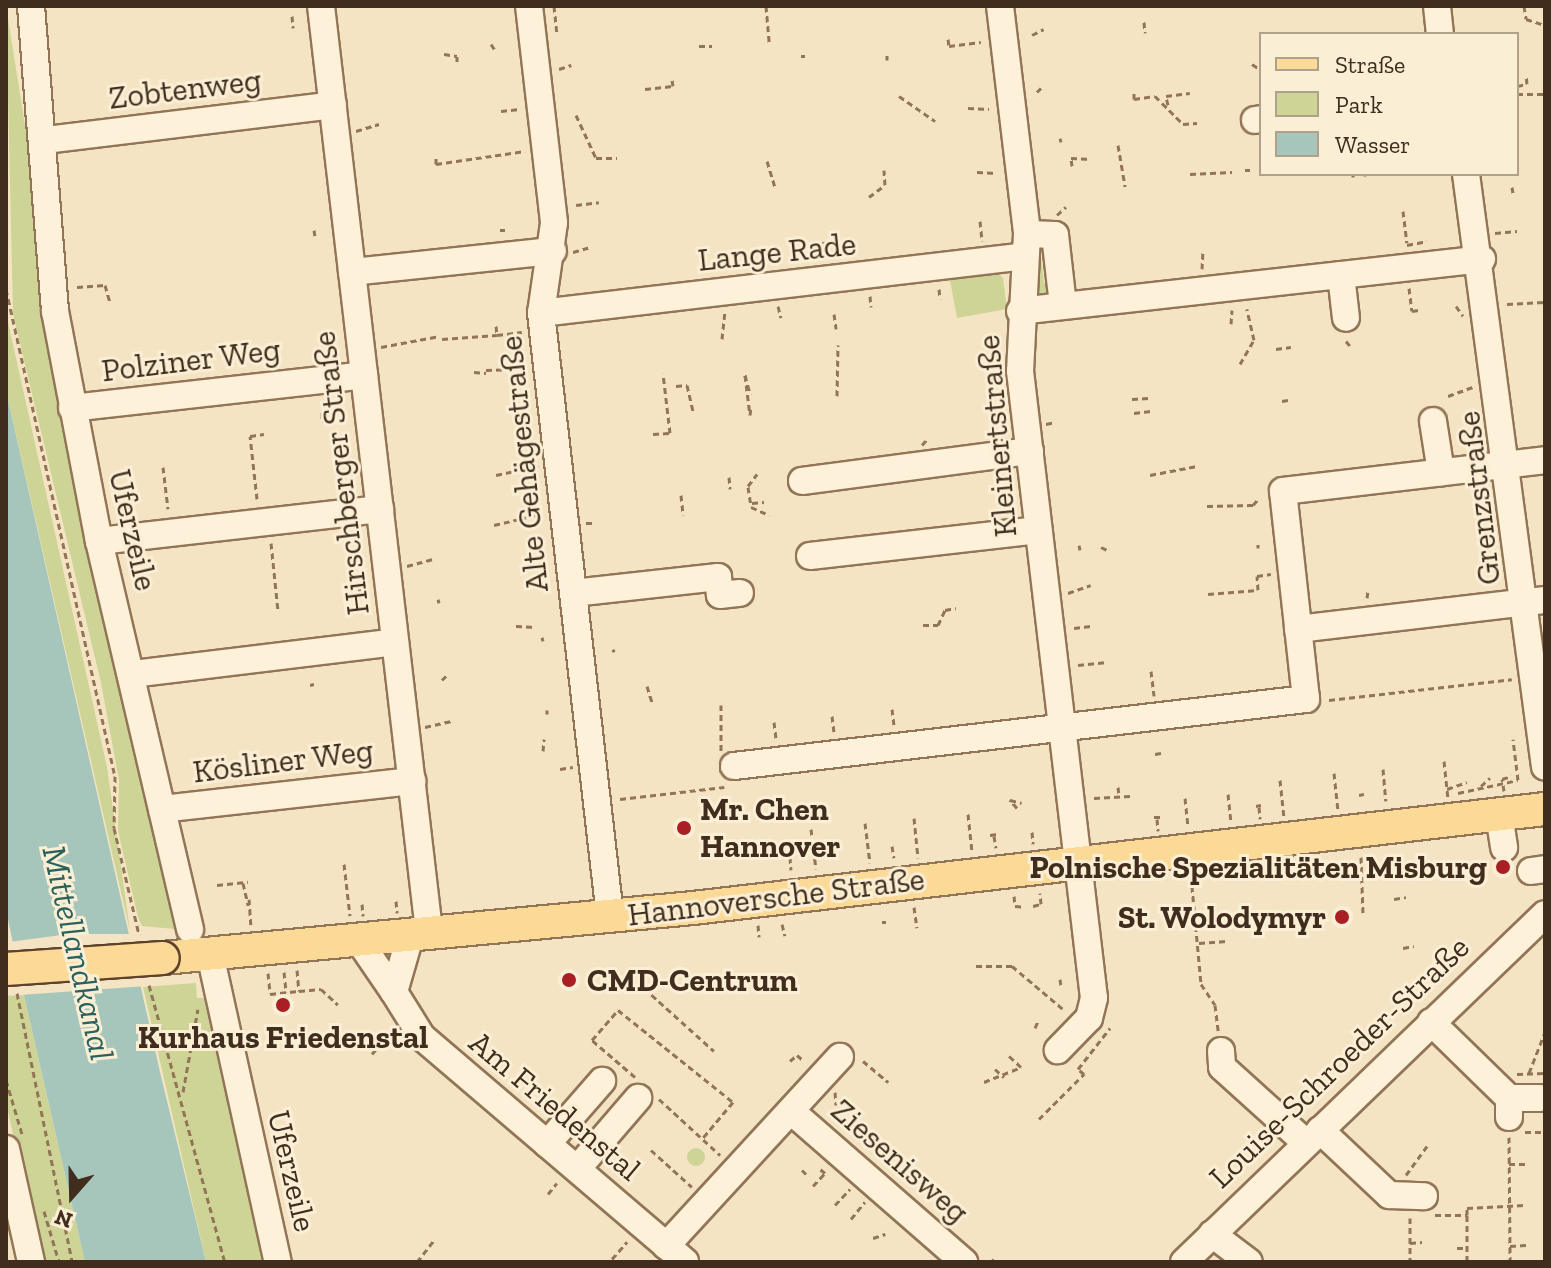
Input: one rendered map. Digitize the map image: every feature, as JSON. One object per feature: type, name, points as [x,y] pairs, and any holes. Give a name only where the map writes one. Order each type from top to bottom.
[{"type":"main road","name":"Hannoversche Straße","points":[[11,977],[357,938],[610,916],[1077,861],[1502,805],[1545,809]]},
{"type":"street","name":"Uferzeile","points":[[31,6],[45,140],[55,311],[99,541],[190,929]]},
{"type":"street","name":"Hirschberger Straße","points":[[321,6],[334,94],[412,781],[420,932]]},
{"type":"street","name":"Alte Gehägestraße","points":[[529,6],[560,252],[538,322],[610,916]]},
{"type":"street","name":"Kleinertstraße","points":[[1000,6],[1024,245],[1020,311],[1030,451],[1094,998],[1089,1018],[1058,1050]]},
{"type":"street","points":[[1437,6],[1440,32]]},
{"type":"street","name":"Zobtenweg","points":[[45,140],[334,94]]},
{"type":"street","name":"Grenzstraße","points":[[1466,176],[1482,259],[1510,464],[1535,601],[1545,767]]},
{"type":"street","points":[[1024,245],[1055,235],[1063,305]]},
{"type":"street","name":"Lange Rade","points":[[538,322],[1024,245]]},
{"type":"street","points":[[352,272],[560,252]]},
{"type":"street","points":[[1020,311],[1482,259]]},
{"type":"street","points":[[1341,275],[1346,318]]},
{"type":"street","name":"Polziner Weg","points":[[72,408],[364,375]]},
{"type":"street","points":[[1433,421],[1441,472]]},
{"type":"street","points":[[802,481],[1030,451]]},
{"type":"street","points":[[734,766],[1306,699],[1283,491],[1545,460]]},
{"type":"street","points":[[99,541],[380,509]]},
{"type":"street","points":[[936,550],[1040,534]]},
{"type":"street","points":[[810,556],[1040,534]]},
{"type":"street","points":[[573,593],[635,593],[718,577],[720,595],[740,593]]},
{"type":"street","points":[[1298,629],[1535,601]]},
{"type":"street","points":[[132,674],[395,642]]},
{"type":"street","name":"Kösliner Weg","points":[[162,809],[412,781]]},
{"type":"street","points":[[1502,805],[1504,848]]},
{"type":"street","name":"Louise-Schroeder-Straße","points":[[1184,1262],[1545,914]]},
{"type":"street","points":[[394,992],[420,932]]},
{"type":"street","name":"Am Friedenstal","points":[[357,938],[422,1037],[547,1144],[567,1176],[675,1254]]},
{"type":"street","name":"Uferzeile","points":[[210,954],[278,1262]]},
{"type":"street","points":[[1431,1022],[1509,1108],[1540,1098]]},
{"type":"street","points":[[1221,1051],[1222,1067],[1389,1195],[1414,1195]]},
{"type":"street","name":"Ziesenisweg","points":[[675,1254],[734,1169],[846,1058]]},
{"type":"street","points":[[547,1144],[613,1067]]},
{"type":"street","points":[[567,1176],[643,1093]]},
{"type":"street","name":"Ziesenisweg","points":[[791,1111],[964,1262]]},
{"type":"street","points":[[6,1149],[31,1262]]},
{"type":"street","points":[[1212,1234],[1249,1262]]},
{"type":"path","points":[[554,6],[557,33]]},
{"type":"path","points":[[766,6],[769,43]]},
{"type":"path","points":[[1524,6],[1526,19],[1545,25]]},
{"type":"path","points":[[292,16],[293,28]]},
{"type":"path","points":[[1144,22],[1145,33]]},
{"type":"path","points":[[1032,35],[1044,29]]},
{"type":"path","points":[[948,39],[949,46],[985,42]]},
{"type":"path","points":[[491,44],[495,50]]},
{"type":"path","points":[[699,46],[712,46]]},
{"type":"path","points":[[444,54],[457,56],[457,63]]},
{"type":"path","points":[[1252,64],[1259,69]]},
{"type":"path","points":[[1519,86],[1527,84],[1526,75]]},
{"type":"path","points":[[645,89],[672,80]]},
{"type":"path","points":[[1037,92],[1042,87]]},
{"type":"path","points":[[1134,93],[1168,105]]},
{"type":"path","points":[[1190,93],[1166,96],[1168,105],[1183,124],[1197,123]]},
{"type":"path","points":[[1519,94],[1545,94]]},
{"type":"path","points":[[899,96],[935,121]]},
{"type":"path","points":[[501,111],[529,108]]},
{"type":"path","points":[[968,108],[974,110]]},
{"type":"path","points":[[576,115],[596,158],[617,158]]},
{"type":"path","points":[[346,132],[379,124]]},
{"type":"path","points":[[1118,145],[1125,186]]},
{"type":"path","points":[[436,158],[436,164],[534,150]]},
{"type":"path","points":[[6,153],[6,262]]},
{"type":"path","points":[[1072,166],[1071,158],[1091,159]]},
{"type":"path","points":[[767,161],[775,188]]},
{"type":"path","points":[[869,197],[885,185],[884,170]]},
{"type":"path","points":[[977,172],[983,174]]},
{"type":"path","points":[[1190,174],[1232,172]]},
{"type":"path","points":[[1512,187],[1513,193]]},
{"type":"path","points":[[562,206],[599,202]]},
{"type":"path","points":[[1403,211],[1407,243]]},
{"type":"path","points":[[980,221],[982,233]]},
{"type":"path","points":[[314,230],[315,236]]},
{"type":"path","points":[[1499,232],[1517,231]]},
{"type":"path","points":[[1421,242],[1427,241]]},
{"type":"path","points":[[822,243],[833,242]]},
{"type":"path","points":[[560,252],[591,247]]},
{"type":"path","points":[[1203,250],[1203,279]]},
{"type":"path","points":[[1408,276],[1412,311],[1419,310]]},
{"type":"path","points":[[63,289],[105,285],[110,302]]},
{"type":"path","points":[[6,289],[115,776],[114,828],[138,931]]},
{"type":"path","points":[[722,339],[723,296]]},
{"type":"path","points":[[1507,304],[1545,302]]},
{"type":"path","points":[[1456,306],[1459,314]]},
{"type":"path","points":[[778,308],[781,318]]},
{"type":"path","points":[[1231,324],[1231,310],[1250,308],[1254,340],[1240,364]]},
{"type":"path","points":[[834,314],[836,329]]},
{"type":"path","points":[[371,348],[440,338],[497,335],[538,322]]},
{"type":"path","points":[[496,326],[497,335]]},
{"type":"path","points":[[403,338],[404,344]]},
{"type":"path","points":[[837,396],[838,345]]},
{"type":"path","points":[[1276,349],[1291,347]]},
{"type":"path","points":[[474,372],[538,367]]},
{"type":"path","points":[[151,372],[159,371]]},
{"type":"path","points":[[653,434],[670,433],[663,373]]},
{"type":"path","points":[[750,394],[745,375],[747,416],[751,407]]},
{"type":"path","points":[[676,386],[687,385],[693,411]]},
{"type":"path","points":[[1448,396],[1481,386]]},
{"type":"path","points":[[1132,399],[1149,398]]},
{"type":"path","points":[[1282,401],[1288,400]]},
{"type":"path","points":[[1134,413],[1151,411]]},
{"type":"path","points":[[322,412],[322,421],[349,418]]},
{"type":"path","points":[[516,427],[525,434]]},
{"type":"path","points":[[258,505],[250,436],[264,434]]},
{"type":"path","points":[[496,475],[539,466],[539,473]]},
{"type":"path","points":[[1150,475],[1197,466]]},
{"type":"path","points":[[163,467],[169,514]]},
{"type":"path","points":[[750,503],[748,486],[757,474]]},
{"type":"path","points":[[729,477],[730,489]]},
{"type":"path","points":[[681,495],[683,515]]},
{"type":"path","points":[[1207,506],[1253,505],[1259,498]]},
{"type":"path","points":[[750,503],[764,502]]},
{"type":"path","points":[[750,503],[769,515]]},
{"type":"path","points":[[494,525],[537,520],[544,511]]},
{"type":"path","points":[[270,532],[278,611]]},
{"type":"path","points":[[1101,547],[1107,550]]},
{"type":"path","points":[[397,567],[433,559]]},
{"type":"path","points":[[1208,594],[1258,590],[1257,576],[1272,574]]},
{"type":"path","points":[[1067,596],[1090,585],[1087,577]]},
{"type":"path","points":[[359,586],[360,592]]},
{"type":"path","points":[[1367,597],[1368,591]]},
{"type":"path","points":[[923,625],[938,625],[943,611],[956,608]]},
{"type":"path","points":[[516,626],[536,627]]},
{"type":"path","points":[[1064,629],[1091,626]]},
{"type":"path","points":[[1068,666],[1105,662]]},
{"type":"path","points":[[1151,671],[1155,702]]},
{"type":"path","points":[[442,680],[447,675]]},
{"type":"path","points":[[1321,701],[1482,680],[1515,679]]},
{"type":"path","points":[[647,686],[652,702]]},
{"type":"path","points":[[606,801],[724,787],[734,766],[721,754],[721,705]]},
{"type":"path","points":[[416,728],[451,721]]},
{"type":"path","points":[[543,751],[544,739]]},
{"type":"path","points":[[1447,789],[1518,780],[1513,739]]},
{"type":"path","points":[[1444,761],[1449,802]]},
{"type":"path","points":[[560,769],[568,768]]},
{"type":"path","points":[[1383,769],[1387,810]]},
{"type":"path","points":[[1334,773],[1339,814]]},
{"type":"path","points":[[1503,782],[1512,776]]},
{"type":"path","points":[[1482,782],[1490,778]]},
{"type":"path","points":[[1280,780],[1285,820]]},
{"type":"path","points":[[1458,788],[1467,782]]},
{"type":"path","points":[[1502,805],[1503,782]]},
{"type":"path","points":[[1118,787],[1119,795]]},
{"type":"path","points":[[1458,788],[1459,801]]},
{"type":"path","points":[[1228,794],[1231,826]]},
{"type":"path","points":[[1361,795],[1362,803]]},
{"type":"path","points":[[1083,799],[1130,796]]},
{"type":"path","points":[[1185,798],[1189,831]]},
{"type":"path","points":[[1017,808],[1010,800],[1022,803]]},
{"type":"path","points":[[1259,806],[1260,814]]},
{"type":"path","points":[[968,814],[972,855]]},
{"type":"path","points":[[914,818],[918,860]]},
{"type":"path","points":[[1157,818],[1158,825]]},
{"type":"path","points":[[865,823],[870,865]]},
{"type":"path","points":[[811,829],[816,871]]},
{"type":"path","points":[[1032,832],[1033,848]]},
{"type":"path","points":[[994,835],[995,844]]},
{"type":"path","points":[[892,845],[893,853]]},
{"type":"path","points":[[1361,855],[1363,913]]},
{"type":"path","points":[[790,856],[792,874]]},
{"type":"path","points":[[344,864],[357,938]]},
{"type":"path","points":[[1191,876],[1197,943],[1221,1051]]},
{"type":"path","points":[[217,885],[245,882],[250,917]]},
{"type":"path","points":[[346,884],[352,883]]},
{"type":"path","points":[[1033,906],[1041,904],[1040,889]]},
{"type":"path","points":[[1014,892],[1015,906],[1025,907]]},
{"type":"path","points":[[1394,899],[1406,897]]},
{"type":"path","points":[[248,905],[249,899]]},
{"type":"path","points":[[914,903],[917,928]]},
{"type":"path","points":[[781,918],[785,936]]},
{"type":"path","points":[[757,920],[759,937]]},
{"type":"path","points":[[1197,943],[1227,941]]},
{"type":"path","points":[[1403,948],[1414,946]]},
{"type":"path","points":[[976,966],[1012,966],[1073,1018]]},
{"type":"path","points":[[297,970],[299,991]]},
{"type":"path","points":[[284,972],[286,993]]},
{"type":"path","points":[[268,973],[270,995],[321,989],[338,1005]]},
{"type":"path","points":[[11,977],[72,1262]]},
{"type":"path","points":[[1060,979],[1061,987]]},
{"type":"path","points":[[644,988],[714,1051]]},
{"type":"path","points":[[150,990],[183,1092],[225,1262]]},
{"type":"path","points":[[183,1092],[199,1001]]},
{"type":"path","points":[[702,1139],[733,1102],[618,1010],[592,1040],[613,1067],[643,1093],[687,1116],[702,1139],[734,1169]]},
{"type":"path","points":[[1035,1028],[1038,1021]]},
{"type":"path","points":[[1039,1119],[1085,1075],[1078,1069],[1111,1035],[1109,1024]]},
{"type":"path","points":[[1529,1074],[1545,1032]]},
{"type":"path","points":[[372,1054],[383,1041]]},
{"type":"path","points":[[984,1082],[1004,1077],[1021,1067],[1008,1055]]},
{"type":"path","points":[[846,1058],[888,1082]]},
{"type":"path","points":[[790,1061],[801,1059]]},
{"type":"path","points":[[995,1069],[1004,1077]]},
{"type":"path","points":[[836,1105],[840,1098]]},
{"type":"path","points":[[1509,1108],[1510,1262]]},
{"type":"path","points":[[1414,1195],[1403,1178],[1427,1146]]},
{"type":"path","points":[[651,1150],[702,1195]]},
{"type":"path","points":[[1509,1164],[1525,1164]]},
{"type":"path","points":[[813,1186],[825,1173],[820,1169]]},
{"type":"path","points":[[548,1194],[567,1176]]},
{"type":"path","points":[[842,1207],[836,1204],[858,1179]]},
{"type":"path","points":[[851,1219],[873,1193]]},
{"type":"path","points":[[1467,1262],[1467,1208],[1525,1205]]},
{"type":"path","points":[[1410,1262],[1410,1216],[1467,1215]]},
{"type":"path","points":[[873,1238],[885,1234]]},
{"type":"path","points":[[612,1259],[634,1235]]},
{"type":"path","points":[[417,1262],[435,1239]]},
{"type":"path","points":[[1410,1243],[1422,1242]]},
{"type":"path","points":[[1510,1246],[1526,1245]]},
{"type":"path","points":[[1457,1248],[1467,1248]]},
{"type":"green space","points":[[6,6],[89,527],[182,927],[175,929],[142,926],[138,917],[118,831],[119,780],[101,683],[13,314]]},
{"type":"green space","points":[[1039,239],[1044,283],[1059,292],[1048,298],[1032,288]]},
{"type":"green space","points":[[992,268],[1003,278],[1007,309],[957,318],[949,275]]},
{"type":"green space","points":[[6,313],[107,767],[130,931],[6,391]]},
{"type":"green space","points":[[196,983],[197,998],[208,998],[271,1262],[206,1262],[143,987]]},
{"type":"green space","points":[[24,995],[85,1262],[42,1262],[6,1103],[6,996]]},
{"type":"green space","points":[[696,1148],[705,1157],[696,1166],[687,1157]]},
{"type":"water","name":"Mittellandkanal","points":[[6,391],[206,1262],[85,1262],[6,910]]},
{"type":"pier","points":[[69,934],[135,934],[147,986],[20,995],[9,942]]},
{"type":"place","name":"Mr. Chen Hannover","points":[[684,828]]},
{"type":"place","name":"Polnische Spezialitäten Misburg","points":[[1503,867]]},
{"type":"place","name":"St. Wolodymyr","points":[[1342,917]]},
{"type":"place","name":"CMD-Centrum","points":[[569,980]]},
{"type":"place","name":"Kurhaus Friedenstal","points":[[283,1005]]}]
